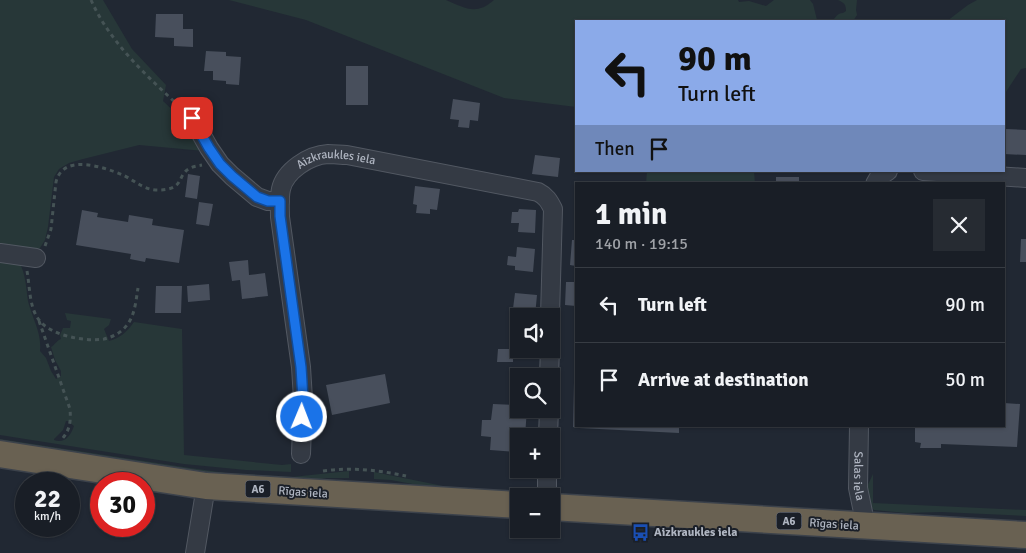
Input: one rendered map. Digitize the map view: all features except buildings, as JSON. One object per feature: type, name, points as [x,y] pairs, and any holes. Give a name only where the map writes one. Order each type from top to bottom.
[{"type":"highway","name":"Rīgas iela","points":[[0,454],[206,486],[510,504]]},
{"type":"highway","name":"Rīgas iela","points":[[560,508],[1026,535]]},
{"type":"street","points":[[192,118],[220,164],[257,197],[268,201],[280,201]]},
{"type":"street","name":"Aizkraukles iela","points":[[301,454],[303,399],[301,367],[280,216],[281,188],[287,176],[296,166],[309,159],[326,154],[347,155],[538,192],[550,201],[553,209],[550,308]]},
{"type":"street","points":[[876,182],[879,177],[886,172]]},
{"type":"street","points":[[938,172],[1026,178]]},
{"type":"street","points":[[0,253],[30,257]]},
{"type":"street","name":"Salas iela","points":[[859,427],[858,488],[863,512],[863,526]]},
{"type":"street","points":[[195,553],[206,486]]},
{"type":"path","points":[[91,0],[114,39],[147,76],[192,118]]},
{"type":"path","points":[[62,439],[69,429],[70,409],[32,303],[26,264],[30,257],[40,253],[48,240],[57,177],[64,169],[76,165],[95,166],[121,175],[146,189],[159,190],[177,186],[185,171],[193,167],[220,164]]},
{"type":"path","points":[[37,316],[50,329],[72,337],[105,338],[118,333],[128,324],[132,317],[138,288]]},
{"type":"shaded area","points":[[0,0],[103,0],[132,49],[166,85],[163,101],[180,117],[204,151],[139,145],[69,163],[59,169],[54,177],[45,240],[34,253],[0,249]]},
{"type":"shaded area","points":[[229,0],[446,0],[465,8],[476,9],[488,5],[494,0],[738,0],[739,2],[749,1],[766,6],[774,0],[810,0],[813,4],[817,20],[575,20],[575,107],[504,98],[306,20]]},
{"type":"shaded area","points":[[838,0],[857,0],[857,15],[854,20],[832,20],[846,11],[844,4]]},
{"type":"shaded area","points":[[977,0],[1026,0],[1026,68],[1021,69],[1005,93],[1005,20],[948,20]]},
{"type":"shaded area","points":[[647,172],[754,172],[755,182],[646,182]]},
{"type":"shaded area","points":[[0,257],[19,262],[23,271],[28,301],[40,338],[40,351],[46,358],[56,379],[61,376],[61,371],[51,347],[61,339],[60,335],[63,328],[70,328],[71,321],[67,320],[65,313],[111,319],[109,325],[104,329],[109,341],[123,334],[134,322],[182,329],[184,455],[282,465],[291,464],[291,472],[184,464],[0,435]],"holes":[[[66,421],[74,426],[71,433],[64,440],[54,440],[63,430]]]},
{"type":"shaded area","points":[[0,439],[226,473],[292,477],[349,471],[349,478],[305,481],[226,476],[0,443]]},
{"type":"shaded area","points":[[374,472],[443,486],[510,492],[444,490],[391,480],[374,479]]},
{"type":"shaded area","points":[[873,474],[873,503],[1026,510],[1026,516],[941,512],[906,513],[874,510],[869,505],[864,493]]},
{"type":"place","name":"Aizkraukles iela","points":[[640,532]]},
{"type":"route","points":[[192,118],[220,164],[232,176],[262,200],[280,201],[280,216],[301,367],[302,417]]}]
